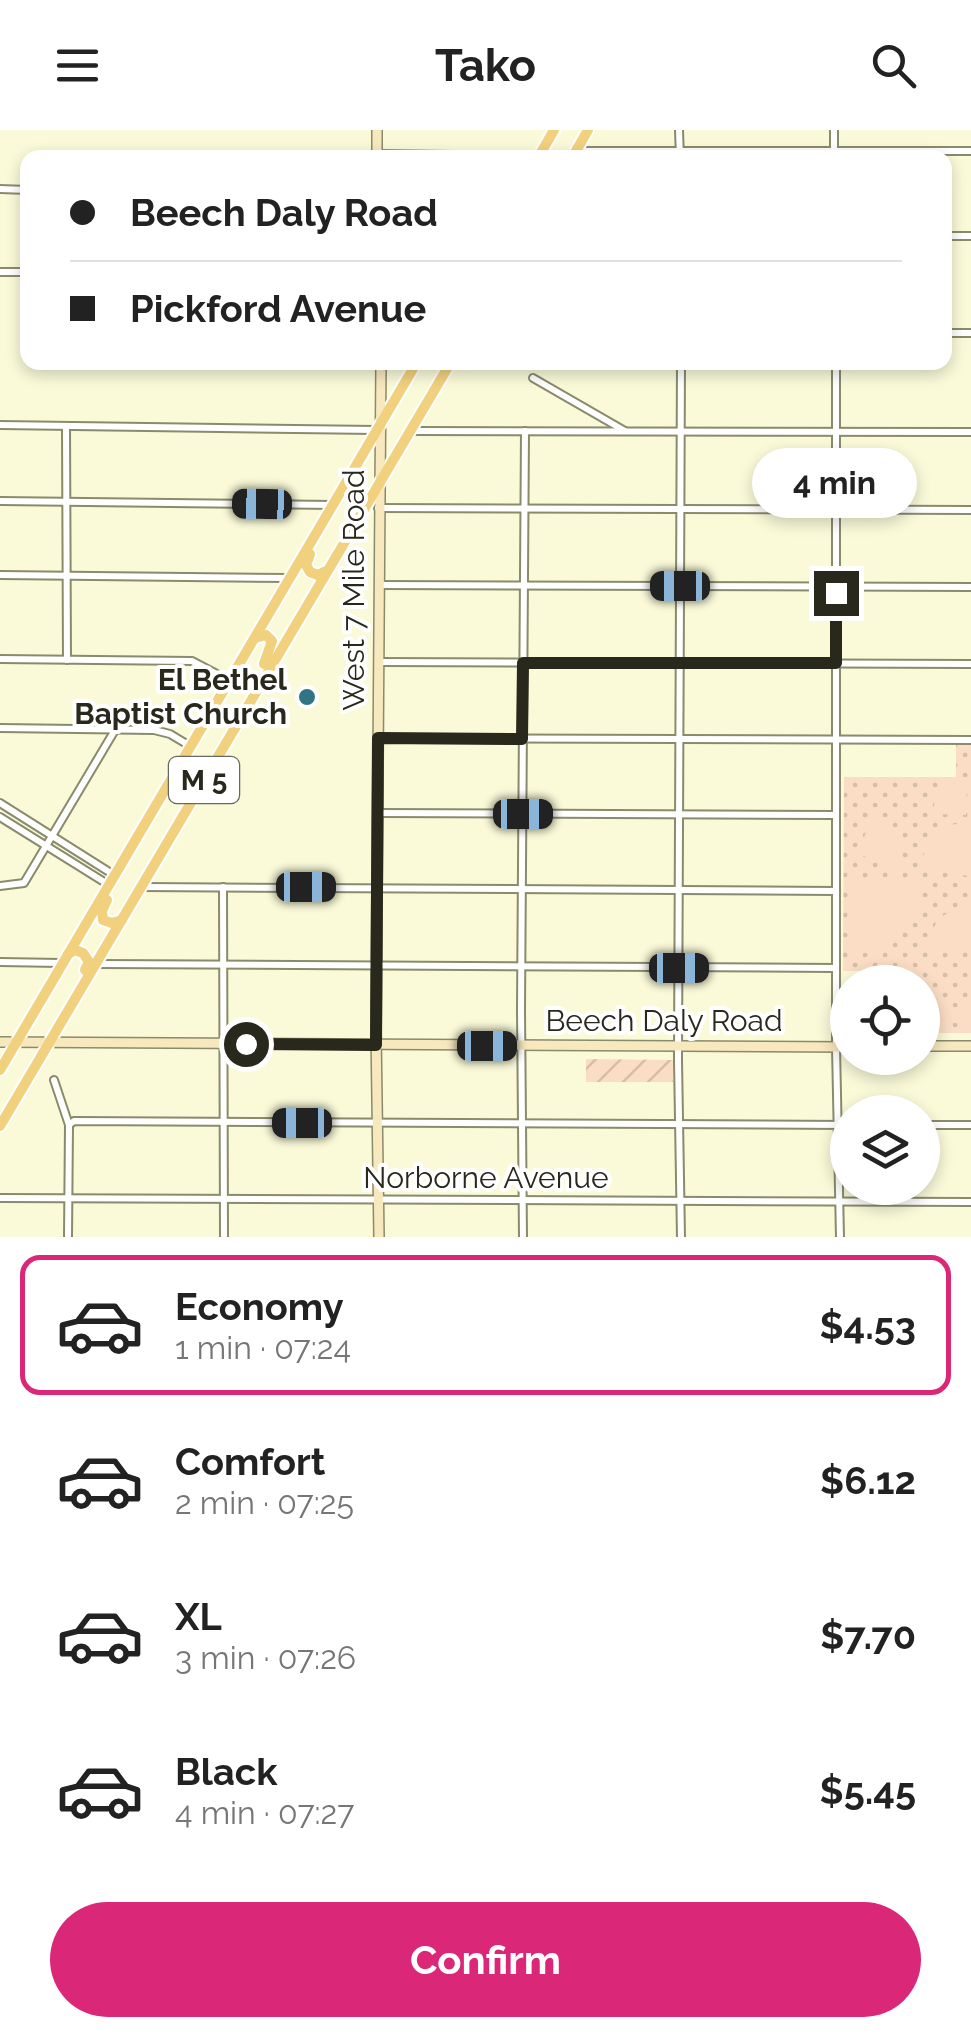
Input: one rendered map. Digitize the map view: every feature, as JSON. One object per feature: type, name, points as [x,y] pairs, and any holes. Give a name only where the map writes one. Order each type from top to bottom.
[{"type":"main road","name":"West 7 Mile Road","points":[[378,1237],[381,370]]},
{"type":"main road","name":"M 5","points":[[0,1070],[413,370]]},
{"type":"main road","name":"M 5","points":[[0,1126],[446,370]]},
{"type":"main road","points":[[321,526],[320,539],[306,567],[318,575],[330,566]]},
{"type":"main road","points":[[237,723],[240,708],[273,646],[266,635],[254,638]]},
{"type":"main road","points":[[122,920],[106,922],[102,911],[138,846],[142,828]]},
{"type":"main road","points":[[65,959],[78,950],[88,962],[76,985],[77,993]]},
{"type":"main road","name":"Beech Daly Road","points":[[0,1042],[830,1047]]},
{"type":"main road","points":[[940,1046],[971,1046]]},
{"type":"street","points":[[681,370],[681,1237]]},
{"type":"street","points":[[836,370],[836,965]]},
{"type":"street","points":[[533,378],[626,432]]},
{"type":"street","points":[[0,425],[379,427]]},
{"type":"street","points":[[66,426],[67,660]]},
{"type":"street","points":[[410,430],[971,432]]},
{"type":"street","points":[[524,1237],[521,1046],[525,431]]},
{"type":"street","points":[[0,501],[333,505]]},
{"type":"street","points":[[378,508],[971,510]]},
{"type":"street","points":[[0,575],[290,578]]},
{"type":"street","points":[[379,585],[971,588]]},
{"type":"street","points":[[0,659],[192,661],[230,681]]},
{"type":"street","points":[[379,662],[971,664]]},
{"type":"street","points":[[0,728],[162,732],[190,746]]},
{"type":"street","points":[[0,886],[24,883],[116,730]]},
{"type":"street","points":[[378,738],[971,740]]},
{"type":"street","points":[[0,803],[112,880]]},
{"type":"street","points":[[378,813],[836,816]]},
{"type":"street","points":[[0,817],[47,847],[112,880]]},
{"type":"street","points":[[141,887],[836,891]]},
{"type":"street","points":[[222,888],[224,1237]]},
{"type":"street","points":[[0,962],[65,959]]},
{"type":"street","points":[[95,964],[830,968]]},
{"type":"street","points":[[54,1080],[69,1125],[68,1237]]},
{"type":"street","points":[[69,1125],[830,1125]]},
{"type":"street","points":[[940,1125],[971,1126]]},
{"type":"street","name":"Norborne Avenue","points":[[0,1198],[830,1202]]},
{"type":"street","name":"Norborne Avenue","points":[[940,1202],[971,1202]]},
{"type":"street","points":[[839,1205],[840,1237]]},
{"type":"shaded area","points":[[956,743],[971,743],[971,1033],[940,1033],[940,965],[843,965],[844,777],[956,777]]},
{"type":"shaded area","points":[[967,781],[966,815],[933,814],[942,790]]},
{"type":"shaded area","points":[[873,813],[889,823],[898,836],[902,852],[899,869],[858,854]]},
{"type":"shaded area","points":[[969,822],[969,876],[920,869],[925,850],[935,836],[950,826]]},
{"type":"shaded area","points":[[919,881],[923,886],[920,901],[900,935],[878,948],[849,953],[851,885]]},
{"type":"shaded area","points":[[971,906],[971,950],[929,949],[940,918]]},
{"type":"shaded area","points":[[940,1008],[971,1008],[970,1023],[940,1023]]},
{"type":"shaded area","points":[[586,1059],[673,1060],[673,1082],[586,1082]]},
{"type":"place","name":"El Bethel Baptist Church","points":[[307,697]]},
{"type":"route","points":[[246,1044],[376,1045],[378,738],[522,739],[523,663],[836,663],[836,593]]}]
